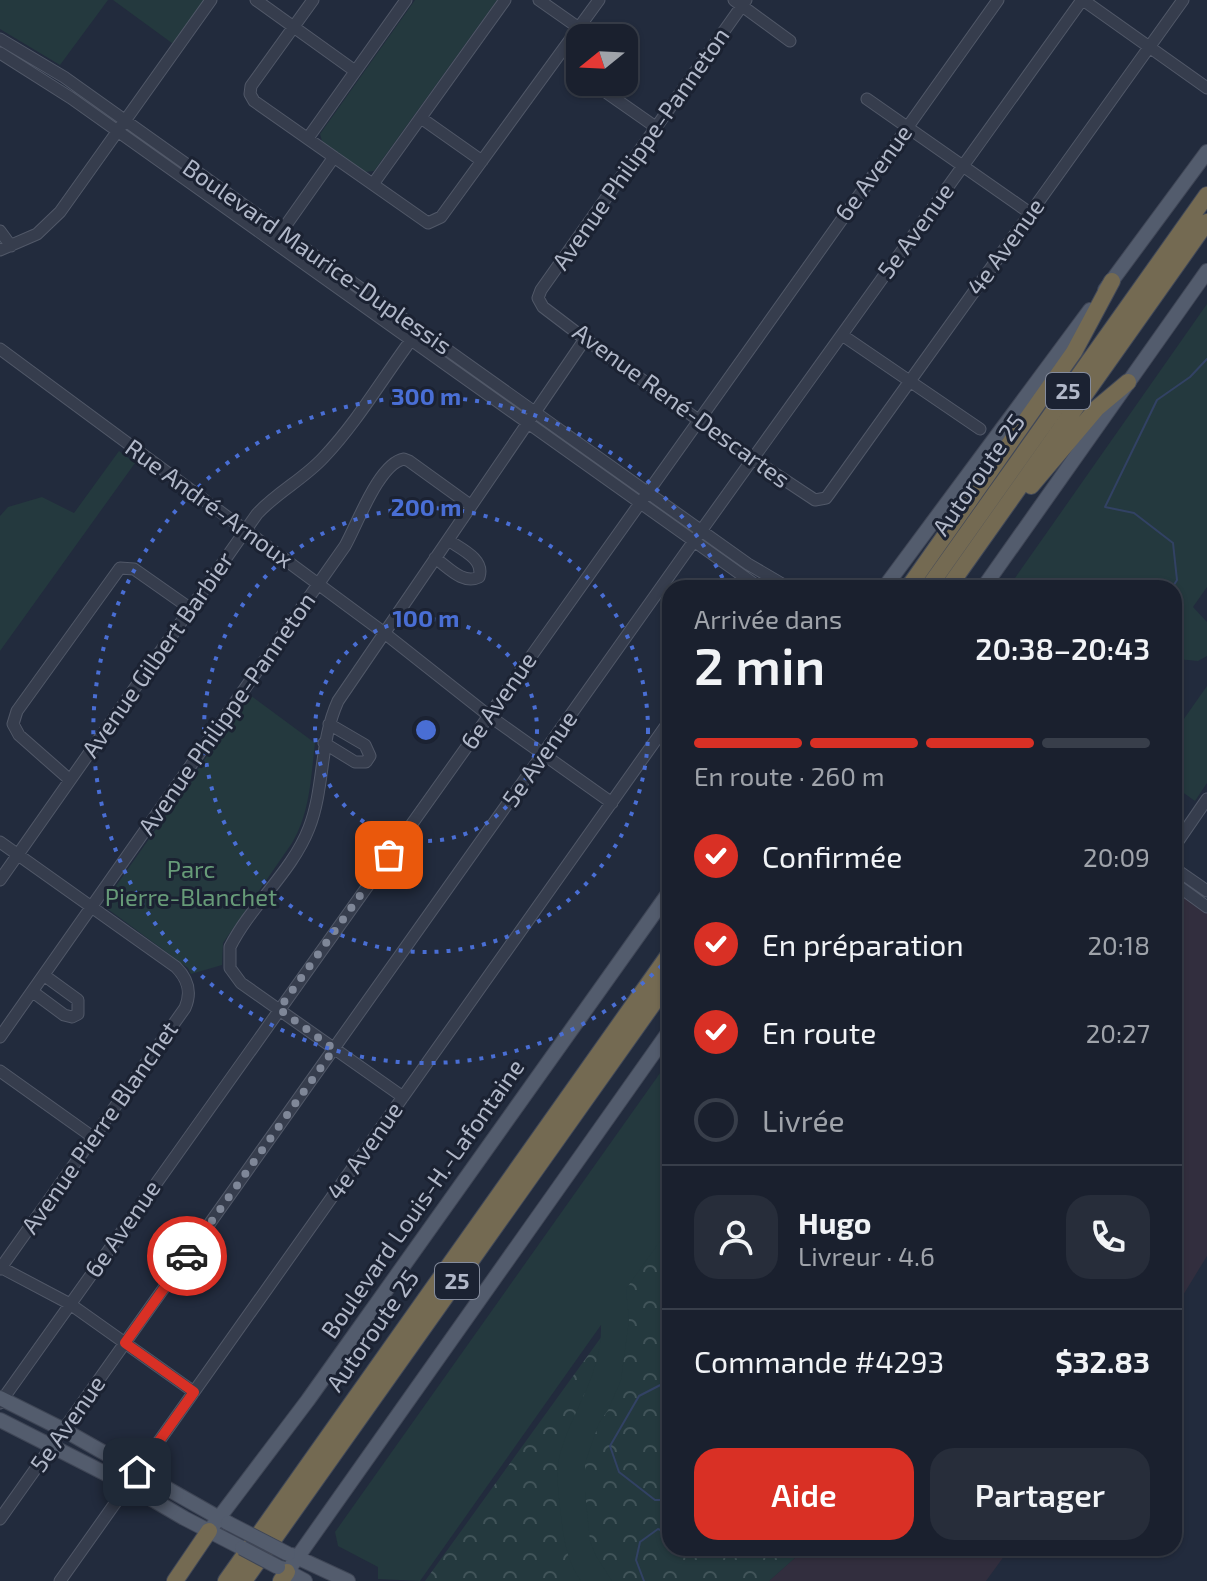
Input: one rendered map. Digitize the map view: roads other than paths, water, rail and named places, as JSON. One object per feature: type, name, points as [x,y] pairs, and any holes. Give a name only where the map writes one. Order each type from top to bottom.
[{"type":"highway","name":"Autoroute 25","points":[[934,580],[1207,195]]},
{"type":"highway","name":"Autoroute 25","points":[[954,580],[1207,222]]},
{"type":"highway","points":[[914,580],[1074,352],[1112,281]]},
{"type":"highway","points":[[977,547],[1097,408],[1128,382]]},
{"type":"highway","name":"Autoroute 25","points":[[226,1581],[662,964]]},
{"type":"highway","name":"Autoroute 25","points":[[244,1581],[662,991]]},
{"type":"highway","points":[[175,1581],[218,1527]]},
{"type":"main road","points":[[889,580],[1207,152]]},
{"type":"main road","points":[[989,580],[1207,271]]},
{"type":"main road","name":"Boulevard Louis-H.-Lafontaine","points":[[218,1527],[662,902]]},
{"type":"main road","points":[[282,1573],[662,1041]]},
{"type":"main road","points":[[1,1400],[64,1430],[133,1478],[218,1527],[282,1573],[305,1581]]},
{"type":"main road","points":[[0,1420],[52,1447],[133,1478]]},
{"type":"main road","points":[[218,1527],[293,1555],[348,1581]]},
{"type":"street","points":[[0,231],[5,248],[37,234],[52,221],[211,0]]},
{"type":"street","points":[[256,0],[355,71]]},
{"type":"street","points":[[313,0],[251,86],[250,94],[254,101],[423,220],[433,222],[441,217],[566,46]]},
{"type":"street","points":[[308,138],[406,0]]},
{"type":"street","points":[[373,184],[505,0]]},
{"type":"street","points":[[539,0],[573,24]]},
{"type":"street","points":[[582,24],[599,0]]},
{"type":"street","name":"6e Avenue","points":[[1,1400],[998,0]]},
{"type":"street","points":[[1083,0],[1207,88]]},
{"type":"street","name":"5e Avenue","points":[[667,580],[1083,0]]},
{"type":"street","name":"4e Avenue","points":[[829,494],[1183,0]]},
{"type":"street","points":[[741,2],[790,41]]},
{"type":"street","name":"Avenue Philippe-Panneton","points":[[538,298],[741,2]]},
{"type":"street","name":"Boulevard Maurice-Duplessis","points":[[2,50],[64,77],[121,126],[643,498],[694,542],[749,580]]},
{"type":"street","points":[[611,96],[657,128]]},
{"type":"street","points":[[867,99],[1030,213]]},
{"type":"street","points":[[421,118],[482,161]]},
{"type":"street","points":[[278,237],[334,157]]},
{"type":"street","name":"Avenue René-Descartes","points":[[538,298],[543,307],[585,339],[809,498],[820,500],[829,494]]},
{"type":"street","name":"Avenue Gilbert Barbier","points":[[0,880],[245,532],[269,501],[315,467],[336,443],[415,334]]},
{"type":"street","points":[[842,335],[980,429]]},
{"type":"street","points":[[403,1097],[241,983],[233,974],[228,953],[308,830],[315,806],[324,743],[338,701],[585,339]]},
{"type":"street","name":"Rue André-Arnoux","points":[[0,349],[383,632],[488,715],[612,803]]},
{"type":"street","name":"Avenue Philippe-Panneton","points":[[0,1037],[345,546],[366,503],[398,459],[409,461],[470,505]]},
{"type":"street","name":"Boulevard Maurice-Duplessis","points":[[643,498],[701,531],[775,580]]},
{"type":"street","points":[[435,558],[464,579],[479,577],[479,562],[448,540]]},
{"type":"street","points":[[70,780],[19,735],[13,724],[17,711],[120,568],[134,569],[191,609]]},
{"type":"street","name":"5e Avenue","points":[[0,1519],[662,587]]},
{"type":"street","points":[[324,743],[359,763],[366,762],[370,756],[365,745],[329,724]]},
{"type":"street","name":"4e Avenue","points":[[60,1581],[662,731]]},
{"type":"street","points":[[1182,835],[1207,799]]},
{"type":"street","points":[[0,842],[91,907]]},
{"type":"street","points":[[1182,874],[1207,891]]},
{"type":"street","points":[[1182,889],[1207,907]]},
{"type":"street","name":"Avenue Pierre Blanchet","points":[[0,1268],[189,999],[187,983],[176,967],[91,907]]},
{"type":"street","points":[[33,992],[64,1015],[72,1017],[78,1014],[78,1000],[45,976]]},
{"type":"street","points":[[0,1071],[94,1138]]},
{"type":"street","points":[[0,1268],[70,1304],[194,1392]]},
{"type":"waterway","points":[[1177,580],[1173,543],[1134,513],[1105,507],[1157,400],[1190,377],[1207,359]]},
{"type":"waterway","points":[[662,1384],[639,1396],[610,1446],[619,1472],[655,1500],[662,1500]]},
{"type":"waterway","points":[[644,1581],[636,1560],[640,1542],[658,1529],[662,1531]]},
{"type":"park label","name":"Parc Pierre-Blanchet","points":[[191,884]]}]
